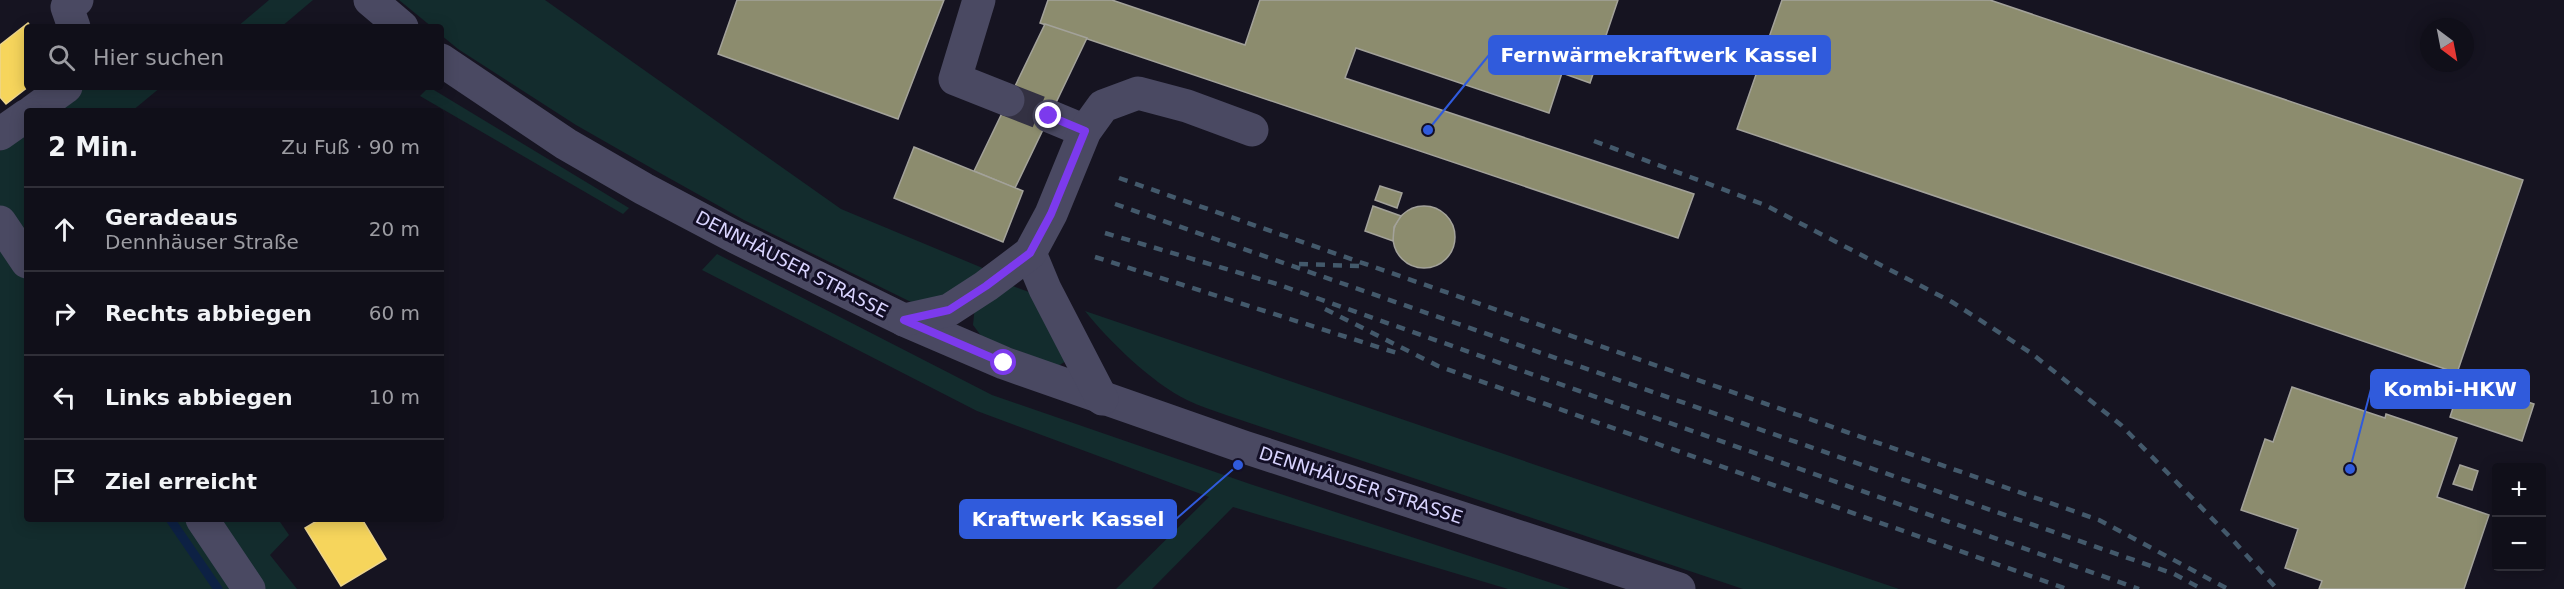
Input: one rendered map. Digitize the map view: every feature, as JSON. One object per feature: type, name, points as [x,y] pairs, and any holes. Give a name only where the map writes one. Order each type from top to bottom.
[{"type":"street","points":[[73,24],[67,7],[77,0]]},
{"type":"street","points":[[370,0],[398,24]]},
{"type":"street","points":[[979,0],[955,79],[1008,100]]},
{"type":"street","name":"DENNHÄUSER STRASSE","points":[[444,62],[567,144],[644,189],[735,237],[904,320],[1004,363],[1102,399],[1679,589]]},
{"type":"street","points":[[37,108],[62,90]]},
{"type":"street","points":[[904,320],[949,310],[1030,253],[1051,214],[1085,131],[1103,106],[1138,93],[1187,106],[1252,130]]},
{"type":"street","points":[[1049,116],[1085,131]]},
{"type":"street","points":[[0,134],[24,117]]},
{"type":"street","points":[[0,222],[24,258]]},
{"type":"street","points":[[1030,253],[1045,289],[1102,399]]},
{"type":"street","points":[[204,522],[249,589]]},
{"type":"green space","points":[[269,0],[313,0],[285,24],[241,24]]},
{"type":"green space","points":[[399,0],[545,0],[841,209],[985,269],[942,298],[911,302],[744,220],[576,125],[458,49],[444,37],[444,24],[428,24]]},
{"type":"green space","points":[[82,90],[157,90],[136,108],[57,108]]},
{"type":"green space","points":[[426,90],[434,90],[629,208],[623,214],[420,96]]},
{"type":"green space","points":[[24,133],[24,522],[280,522],[289,535],[270,555],[297,589],[0,589],[0,151]]},
{"type":"green space","points":[[717,254],[992,395],[1250,484],[1570,589],[1508,589],[1233,507],[1152,589],[1116,589],[1209,497],[977,411],[702,270]]},
{"type":"green space","points":[[1010,285],[1037,295],[1066,361],[1058,366],[982,337],[973,325],[975,305]]},
{"type":"green space","points":[[1085,311],[1899,589],[1743,589],[1226,415],[1187,400],[1160,383],[1119,348]]},
{"type":"building: Wohnen","points":[[24,26],[24,90],[6,104],[0,97],[0,45]]},
{"type":"building: Wohnen","points":[[315,522],[364,522],[386,559],[341,586],[305,528]]},
{"type":"building: Industrie","points":[[737,0],[944,0],[898,119],[718,54]]},
{"type":"building: Industrie","points":[[1048,0],[1112,0],[1245,45],[1260,0],[1618,0],[1590,83],[1562,73],[1549,113],[1356,48],[1345,78],[1694,194],[1678,238],[1040,23]]},
{"type":"building: Industrie","points":[[1782,0],[1990,0],[2523,180],[2457,373],[1737,129]]},
{"type":"building: Industrie","points":[[1045,24],[1087,38],[1015,188],[974,171]]},
{"type":"building: Industrie","points":[[914,147],[1023,191],[1003,242],[894,198]]},
{"type":"building: Industrie","points":[[1380,186],[1402,193],[1397,208],[1375,200]]},
{"type":"building: Industrie","points":[[1373,206],[1401,216],[1394,227],[1393,241],[1365,231]]},
{"type":"building: Industrie","points":[[1418,206],[1430,206],[1446,215],[1453,225],[1455,237],[1453,249],[1446,259],[1430,268],[1418,268],[1407,263],[1398,254],[1393,243],[1393,231],[1398,220],[1407,211]]},
{"type":"building: Industrie","points":[[2462,380],[2534,404],[2522,441],[2450,417]]},
{"type":"building: Industrie","points":[[2292,387],[2385,418],[2386,414],[2457,438],[2437,497],[2489,515],[2464,589],[2319,589],[2322,581],[2285,568],[2298,529],[2241,510],[2265,439],[2273,442]]},
{"type":"building: Industrie","points":[[2460,465],[2478,471],[2472,490],[2453,484]]},
{"type":"waterway","points":[[172,522],[218,589]]},
{"type":"tunnel","points":[[1008,100],[1049,116]]},
{"type":"railway","points":[[1594,141],[1765,205],[1952,302],[2031,353],[2121,425],[2277,589]]},
{"type":"railway","points":[[1119,178],[2099,520],[2228,589]]},
{"type":"railway","points":[[1115,204],[2174,574],[2202,589]]},
{"type":"railway","points":[[1105,233],[1277,284],[2139,589]]},
{"type":"railway","points":[[1095,257],[1400,354]]},
{"type":"railway","points":[[1299,264],[1359,266]]},
{"type":"railway","points":[[1325,309],[1438,366],[2067,589]]},
{"type":"place","name":"Fernwärmekraftwerk Kassel","points":[[1428,130]]},
{"type":"place","name":"Kraftwerk Kassel","points":[[1238,465]]},
{"type":"place","name":"Kombi-HKW","points":[[2350,469]]},
{"type":"route","points":[[1004,363],[904,320],[949,310],[1030,253],[1051,214],[1085,131],[1049,116]]}]
